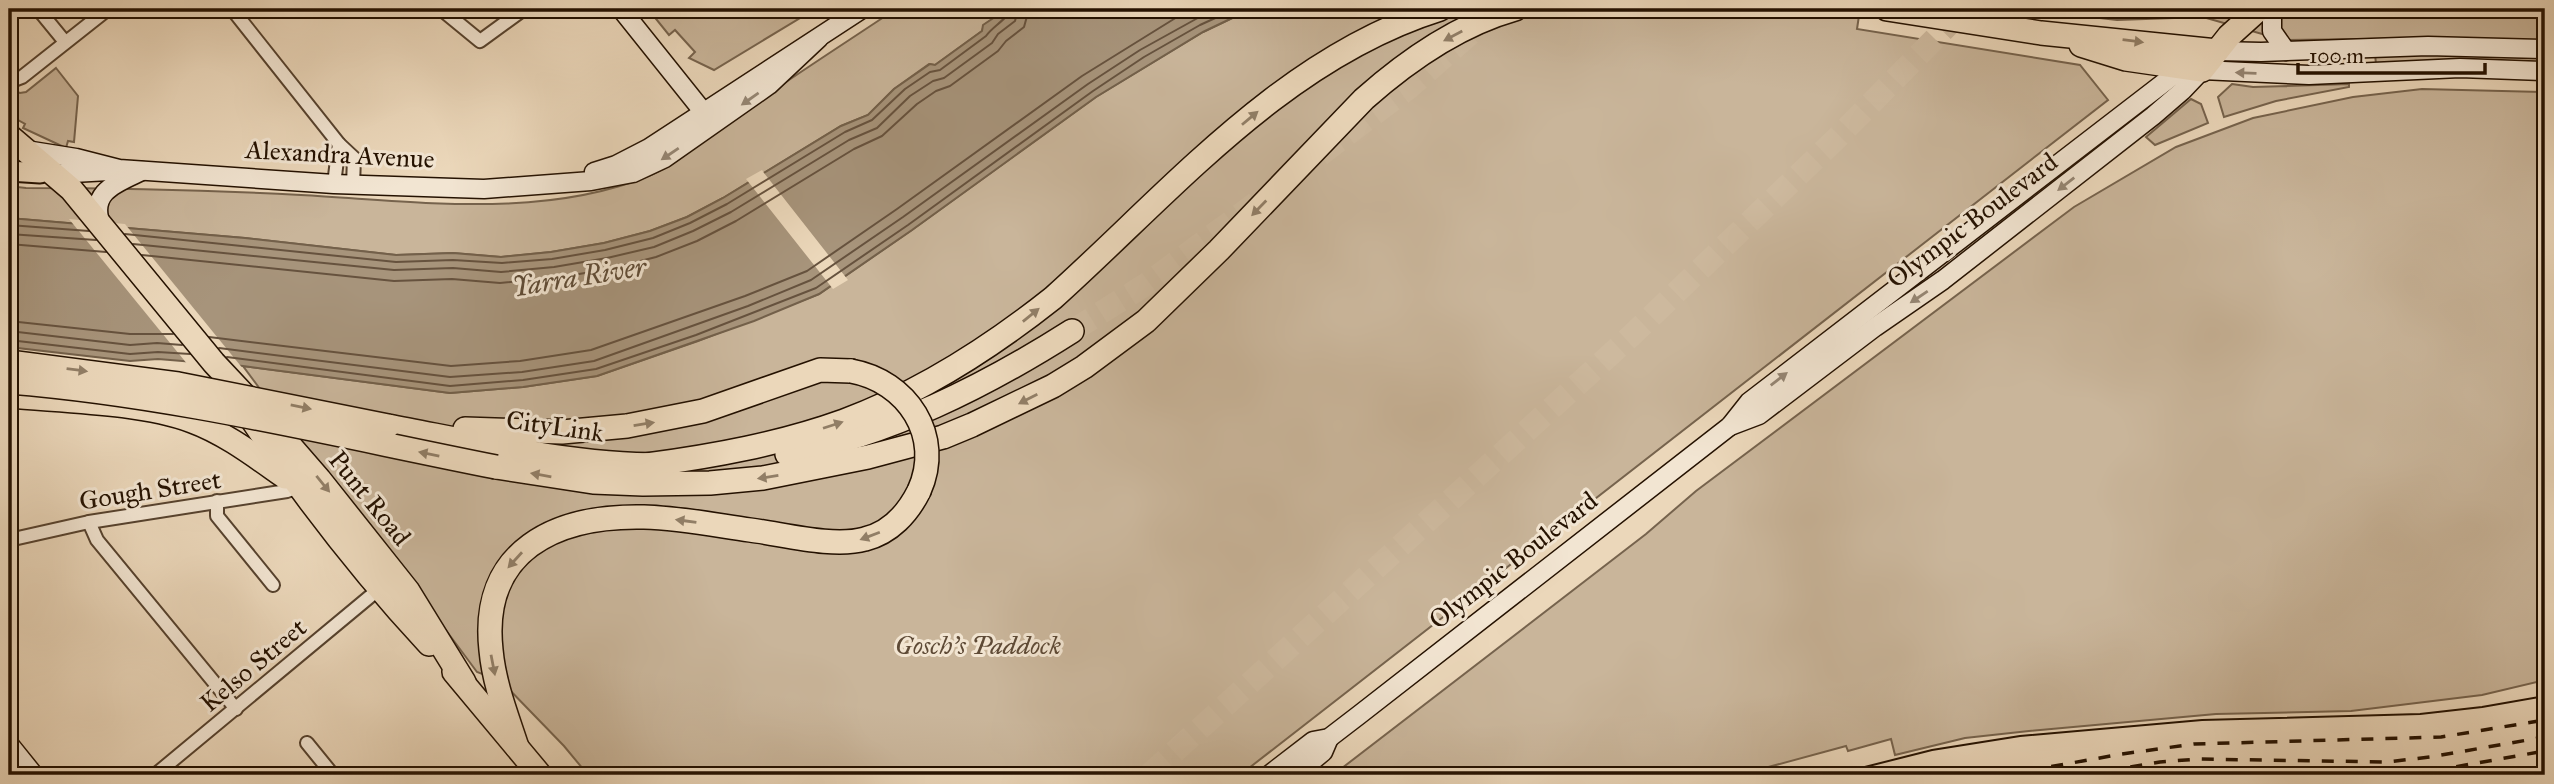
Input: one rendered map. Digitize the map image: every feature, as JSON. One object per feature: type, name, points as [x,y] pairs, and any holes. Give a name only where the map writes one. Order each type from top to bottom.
[{"type":"highway","points":[[647,465],[738,451],[809,433],[845,421],[887,402],[963,363],[1054,298],[1239,128],[1290,86],[1366,40],[1440,9]]},
{"type":"highway","points":[[9,362],[178,384],[499,448],[593,482],[710,483],[763,478],[868,457],[943,437],[1011,407],[1053,386],[1114,346],[1178,291],[1364,99],[1405,65],[1455,34],[1515,9]]},
{"type":"highway","points":[[1887,9],[2208,55]]},
{"type":"highway","name":"Olympic Boulevard","points":[[2208,55],[2264,11]]},
{"type":"highway","points":[[2041,33],[2126,59],[2208,55]]},
{"type":"highway","name":"Punt Road","points":[[13,148],[86,204],[106,233],[221,373],[293,448],[408,591],[464,682]]},
{"type":"highway","name":"CityLink","points":[[499,448],[647,465],[717,463],[817,447],[864,434],[958,396],[1072,331]]},
{"type":"highway","points":[[9,382],[499,448],[562,432],[663,421],[703,411],[820,370],[851,370],[866,374],[886,383],[904,397],[917,415],[925,435],[925,474],[909,507],[894,523],[870,538],[855,541],[824,540],[677,519],[642,517],[573,525],[538,538],[524,549],[507,567],[496,589],[490,615],[493,666],[517,747]]},
{"type":"highway","name":"Punt Road","points":[[221,373],[299,486],[379,589],[464,682],[540,775]]},
{"type":"highway","points":[[9,396],[109,405],[183,418],[225,437],[299,486]]},
{"type":"main road","name":"Alexandra Avenue","points":[[9,171],[48,174]]},
{"type":"street","points":[[38,9],[65,43]]},
{"type":"street","points":[[9,82],[22,77],[108,9]]},
{"type":"street","points":[[232,9],[339,144],[354,158],[353,185]]},
{"type":"street","points":[[441,9],[480,41],[524,9]]},
{"type":"street","points":[[621,9],[708,118]]},
{"type":"street","name":"Alexandra Avenue","points":[[13,148],[76,158],[120,169],[334,184],[484,189],[557,184],[606,169],[637,155],[772,83],[819,38],[862,9]]},
{"type":"street","points":[[2264,11],[2272,32],[2286,51]]},
{"type":"street","points":[[2208,55],[2428,46],[2545,49]]},
{"type":"street","points":[[2355,48],[2370,72]]},
{"type":"street","points":[[2208,55],[2309,75],[2460,68],[2545,71]]},
{"type":"street","name":"Olympic Boulevard","points":[[1269,775],[1313,741],[1329,738],[1730,426],[1749,402],[1882,298],[2099,131],[2208,55]]},
{"type":"street","name":"Olympic Boulevard","points":[[1730,426],[1759,415],[1943,280],[2182,91],[2208,55]]},
{"type":"street","points":[[2099,131],[2114,136],[2120,142]]},
{"type":"street","points":[[334,184],[339,144]]},
{"type":"street","name":"Alexandra Avenue","points":[[48,174],[120,169]]},
{"type":"street","points":[[86,204],[142,171]]},
{"type":"street","points":[[1931,261],[1933,272],[1943,280]]},
{"type":"street","points":[[1882,298],[1895,313]]},
{"type":"street","name":"Gough Street","points":[[9,540],[89,522],[287,491],[299,486]]},
{"type":"street","points":[[217,501],[217,516],[273,585]]},
{"type":"street","points":[[89,522],[97,540],[236,709]]},
{"type":"street","name":"Kelso Street","points":[[155,775],[379,589]]},
{"type":"street","name":"Olympic Boulevard","points":[[1295,775],[1323,752],[1329,738]]},
{"type":"street","points":[[307,743],[333,775]]},
{"type":"street","points":[[9,744],[34,775]]},
{"type":"green space","points":[[648,9],[815,9],[714,70],[689,58],[695,52],[675,30],[669,35]]},
{"type":"green space","points":[[896,9],[1007,9],[935,65],[929,64],[894,89],[868,115],[841,126],[687,217],[650,231],[604,243],[501,257],[453,253],[396,255],[245,238],[9,218],[9,186],[232,192],[478,204],[523,203],[609,189],[651,175],[671,164],[746,109]]},
{"type":"green space","name":"Gosch's Paddock","points":[[1251,9],[1860,9],[1857,29],[2080,65],[2108,100],[1240,775],[588,775],[501,681],[477,672],[243,366],[450,393],[523,387],[597,376],[698,341],[819,294],[1096,97],[1203,32]]},
{"type":"green space","points":[[2021,9],[2545,9],[2545,41],[2446,38],[2283,40],[2203,17],[2117,20]]},
{"type":"green space","points":[[2375,54],[2545,56],[2545,63],[2376,64]]},
{"type":"green space","points":[[56,68],[78,96],[74,142],[68,141],[66,148],[23,128],[25,124],[9,115],[9,89],[26,92]]},
{"type":"green space","points":[[2232,84],[2253,87],[2349,84],[2349,87],[2276,101],[2224,117],[2218,97]]},
{"type":"green space","points":[[2422,89],[2545,92],[2545,680],[2482,695],[2351,711],[2216,714],[1965,738],[1895,755],[1891,739],[1848,751],[1846,746],[1739,775],[1333,775],[1646,534],[1696,491],[2074,207],[2176,147],[2253,118],[2353,97]]},
{"type":"green space","points":[[2191,99],[2201,104],[2208,123],[2155,145],[2146,137]]},
{"type":"water","name":"Yarra River","points":[[1007,9],[1251,9],[1203,32],[1096,97],[819,294],[754,321],[597,376],[523,387],[450,393],[243,366],[158,359],[130,361],[9,347],[9,218],[245,238],[396,255],[453,253],[501,257],[604,243],[650,231],[687,217],[841,126],[868,115],[894,89],[930,64],[935,65],[982,31],[983,25]]},
{"type":"pier","points":[[762,170],[848,280],[833,289],[746,179]]},
{"type":"pier","points":[[69,219],[125,224],[244,370],[188,365]]},
{"type":"tunnel","points":[[1149,775],[1633,334],[1837,138],[1964,9]]},
{"type":"tunnel","points":[[1320,155],[1410,87],[1478,27]]},
{"type":"tunnel","points":[[1072,331],[1148,283],[1256,203]]},
{"type":"tram line","points":[[1833,775],[1932,750],[2020,736],[2202,720],[2420,714],[2545,696]]},
{"type":"railway","points":[[2004,775],[2194,744],[2441,737],[2545,720]]},
{"type":"railway","points":[[2083,775],[2160,762],[2198,759],[2387,762],[2545,737]]},
{"type":"railway","points":[[2409,775],[2545,751]]},
{"type":"railway","points":[[2503,775],[2545,767]]},
{"type":"railway","points":[[2372,775],[2408,769]]}]
